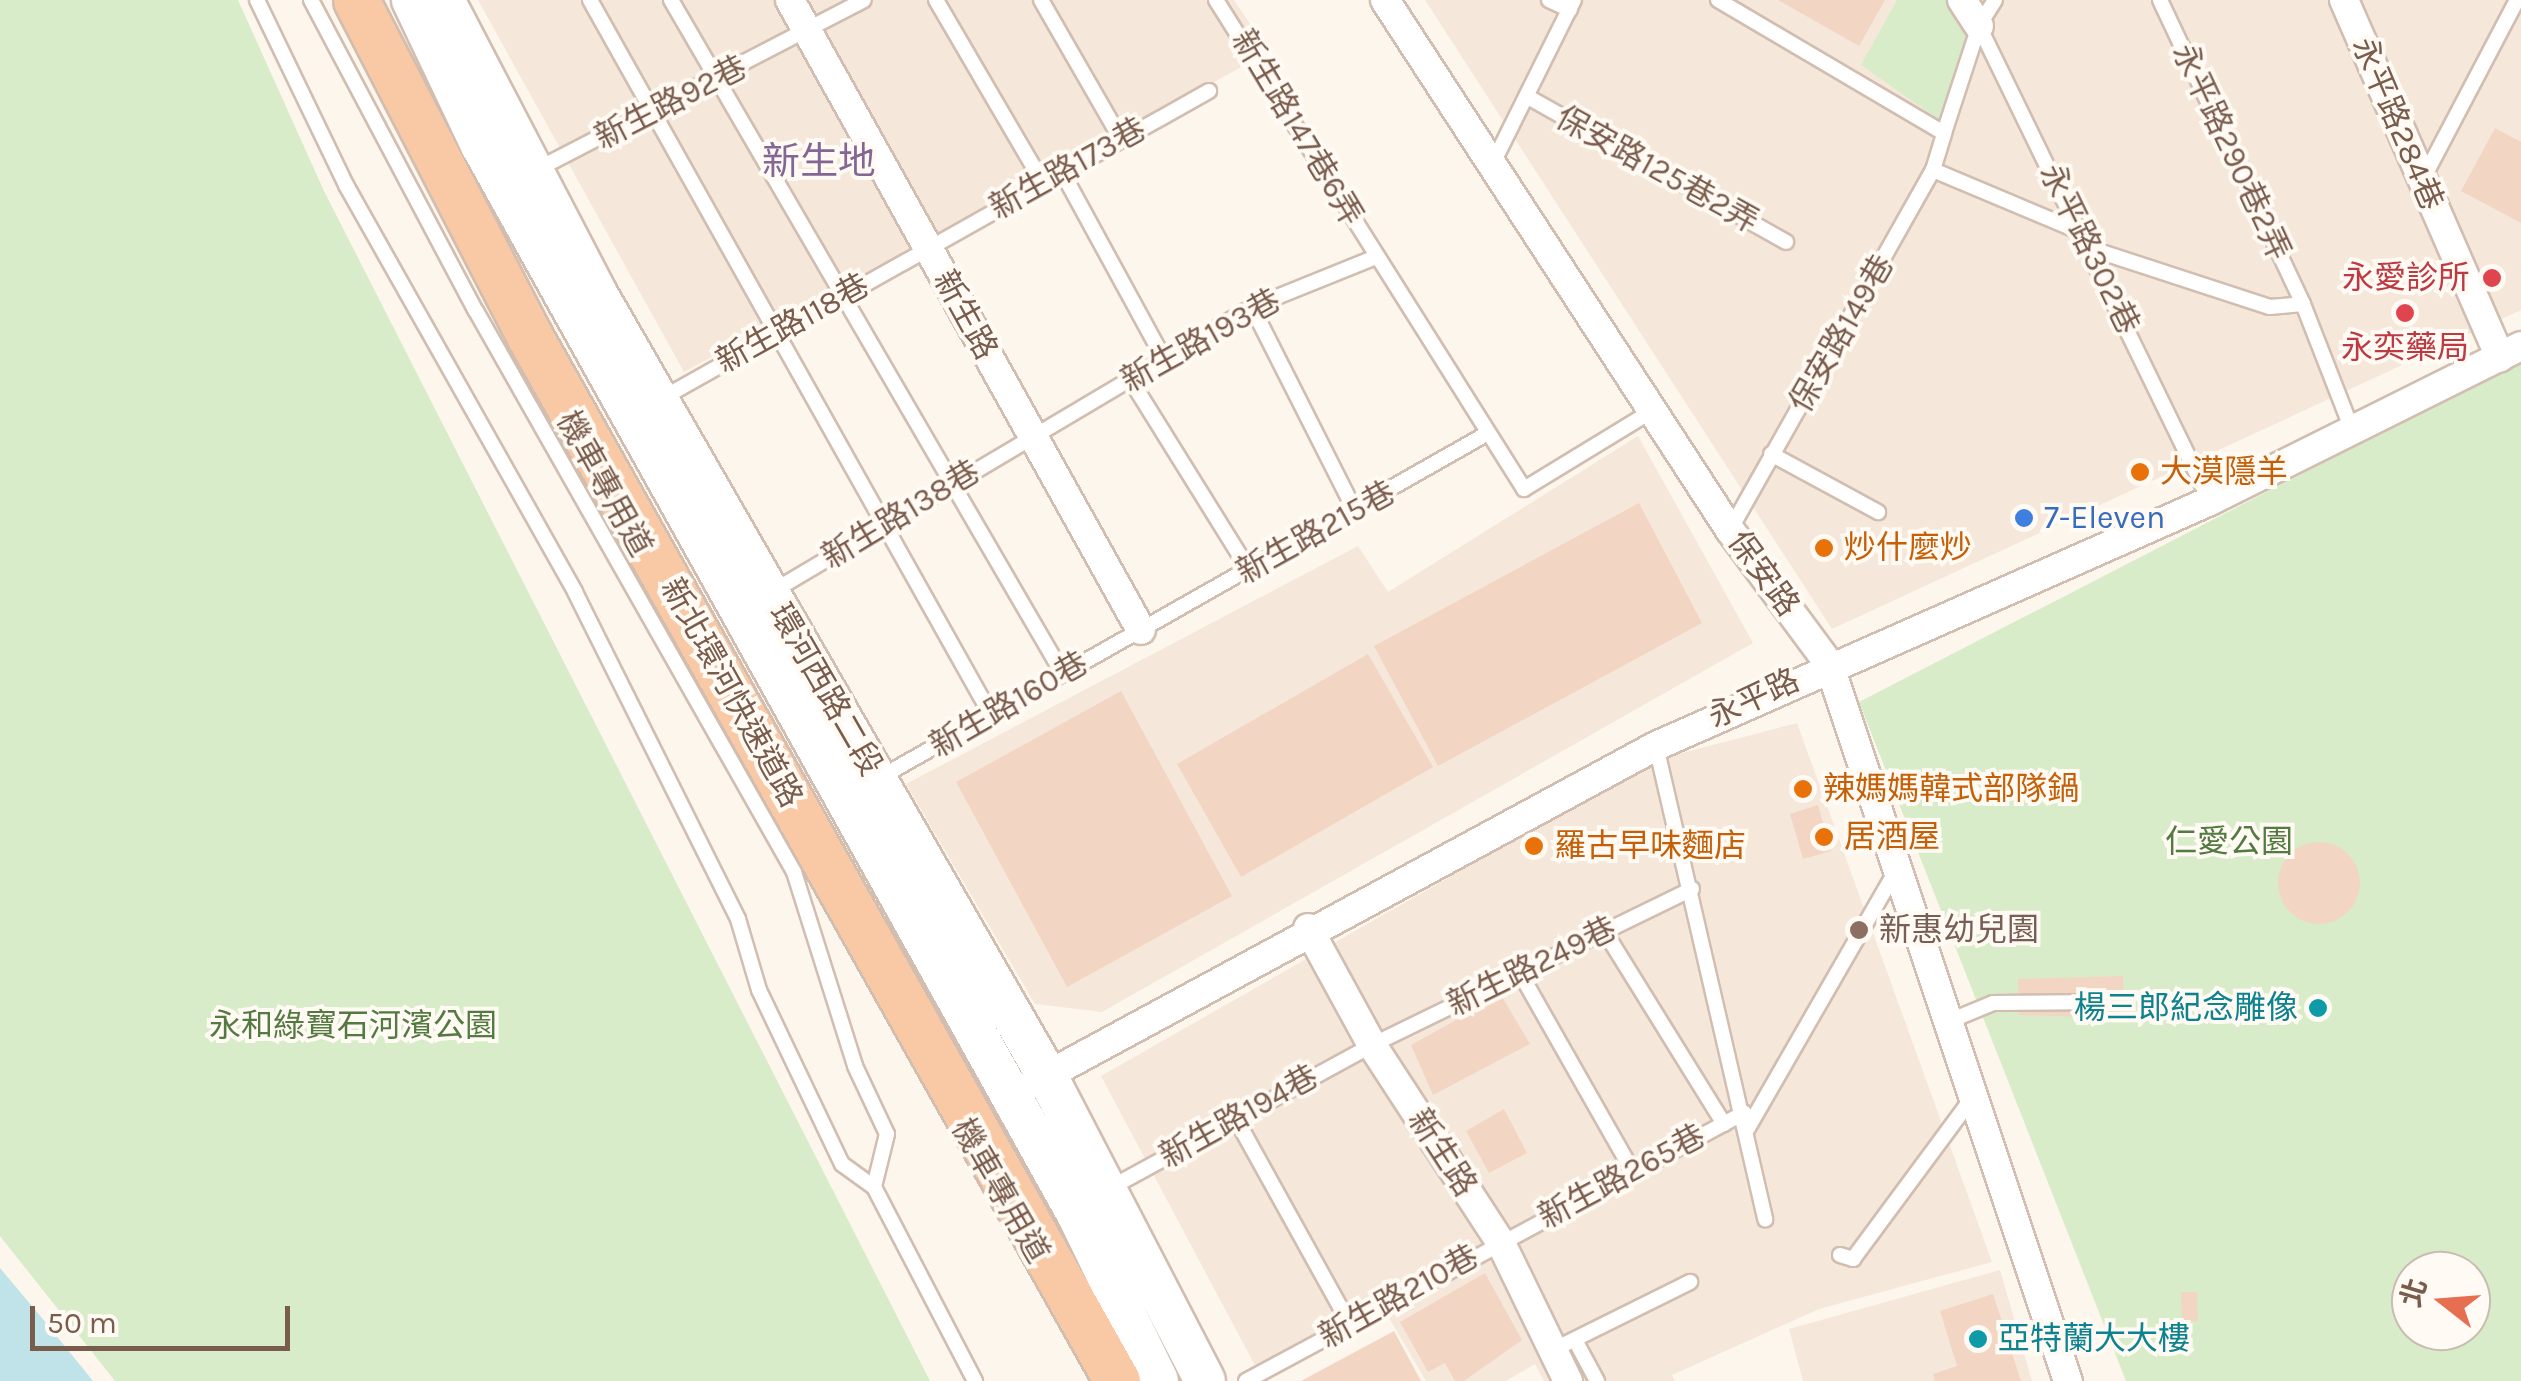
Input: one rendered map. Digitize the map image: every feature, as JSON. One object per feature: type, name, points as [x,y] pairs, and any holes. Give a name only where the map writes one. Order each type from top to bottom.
[{"type":"highway","name":"新北環河快速道路","points":[[356,0],[530,337],[1114,1381]]},
{"type":"main road","name":"環河西路二段","points":[[412,0],[490,162],[1009,1096],[1158,1381]]},
{"type":"main road","name":"環河西路二段","points":[[444,0],[658,400],[1047,1076],[1205,1381]]},
{"type":"street","name":"新生路","points":[[790,0],[1141,630]]},
{"type":"street","name":"保安路","points":[[1385,0],[1730,530],[1829,664],[2068,1381]]},
{"type":"street","points":[[1962,0],[1979,26]]},
{"type":"street","name":"永平路284巷","points":[[2344,0],[2421,182],[2510,352]]},
{"type":"street","name":"永平路","points":[[1009,1096],[1308,928],[1656,746],[1829,664],[2210,500],[2510,352]]},
{"type":"street","name":"新生路","points":[[1308,928],[1372,1044],[1565,1345],[1568,1381]]},
{"type":"lane","points":[[257,0],[346,185],[575,592],[738,919],[760,990],[842,1164],[874,1186],[975,1381]]},
{"type":"lane","points":[[311,0],[476,312],[794,872],[855,1066],[887,1134],[874,1186]]},
{"type":"lane","name":"機車專用道","points":[[343,0],[889,1000],[1114,1381]]},
{"type":"lane","points":[[590,0],[880,527],[991,716]]},
{"type":"lane","points":[[671,0],[715,83],[1064,674]]},
{"type":"lane","name":"新生路92巷","points":[[534,171],[715,83],[864,0]]},
{"type":"lane","points":[[936,0],[1043,183]]},
{"type":"lane","points":[[1040,0],[1121,138]]},
{"type":"lane","name":"新生路147巷6弄","points":[[1216,0],[1524,489],[1652,411]]},
{"type":"lane","points":[[1491,166],[1572,5],[1549,0]]},
{"type":"lane","points":[[1718,0],[1944,133]]},
{"type":"lane","points":[[1979,26],[1995,0]]},
{"type":"lane","name":"永平路290巷2弄","points":[[2160,0],[2303,304],[2352,430]]},
{"type":"lane","points":[[2421,182],[2517,0]]},
{"type":"lane","name":"保安路149巷","points":[[1730,530],[1933,170],[1979,26]]},
{"type":"lane","name":"永平路302巷","points":[[1979,26],[2210,500]]},
{"type":"lane","name":"新生路173巷","points":[[928,248],[1209,91]]},
{"type":"lane","name":"保安路125巷2弄","points":[[1528,98],[1786,242]]},
{"type":"lane","points":[[1933,170],[2082,233]]},
{"type":"lane","points":[[1062,172],[1164,359]]},
{"type":"lane","name":"新生路118巷","points":[[658,400],[928,248]]},
{"type":"lane","points":[[2090,248],[2270,307],[2303,304]]},
{"type":"lane","name":"新生路193巷","points":[[1033,436],[1252,307],[1376,258]]},
{"type":"lane","points":[[1252,307],[1356,513]]},
{"type":"lane","points":[[1130,379],[1249,570]]},
{"type":"lane","name":"新生路215巷","points":[[1141,630],[1356,513],[1488,433]]},
{"type":"lane","name":"新生路138巷","points":[[769,593],[1033,436]]},
{"type":"lane","points":[[1771,454],[1878,512]]},
{"type":"lane","name":"新生路160巷","points":[[876,780],[1141,630]]},
{"type":"lane","points":[[1656,746],[1746,1121],[1765,1220]]},
{"type":"lane","points":[[1746,1121],[1897,870]]},
{"type":"lane","name":"新生路249巷","points":[[1372,1044],[1692,890]]},
{"type":"lane","points":[[1605,932],[1724,1124]]},
{"type":"lane","points":[[1520,973],[1633,1172]]},
{"type":"lane","points":[[1947,1022],[1993,1003],[2105,1002]]},
{"type":"lane","name":"新生路194巷","points":[[1106,1190],[1372,1044]]},
{"type":"lane","points":[[1840,1255],[1853,1260],[1972,1098]]},
{"type":"lane","points":[[1236,1119],[1350,1325]]},
{"type":"lane","name":"新生路265巷","points":[[1500,1241],[1724,1124],[1746,1121]]},
{"type":"lane","name":"新生路210巷","points":[[1246,1381],[1500,1241]]},
{"type":"lane","points":[[1597,1381],[1565,1345],[1690,1282]]},
{"type":"shaded area","points":[[478,0],[1234,0],[1269,52],[684,372]]},
{"type":"shaded area","points":[[1425,0],[2521,0],[2521,310],[1832,629]]},
{"type":"shaded area","points":[[1638,436],[1753,643],[1102,1012],[1035,1004],[906,784],[1358,546],[1388,592]]},
{"type":"shaded area","points":[[1797,723],[1992,1262],[1819,1309],[1672,1375],[1675,1381],[1544,1381],[1535,1364],[1506,1381],[1426,1381],[1379,1301],[1259,1373],[1101,1076],[1655,760]]},
{"type":"shaded area","name":"亞特蘭大大樓","points":[[2000,1270],[2032,1381],[1803,1381],[1789,1329]]},
{"type":"green space","name":"永和綠寶石河濱公園","points":[[0,0],[238,0],[324,191],[930,1381],[115,1381],[0,1236]]},
{"type":"green space","points":[[1897,0],[1946,0],[1976,53],[1939,120],[1861,65]]},
{"type":"green space","name":"仁愛公園","points":[[2521,361],[2521,1381],[2126,1381],[1859,702]]},
{"type":"water","points":[[0,1268],[42,1318],[93,1381],[0,1381]]},
{"type":"building","points":[[1778,0],[1885,0],[1859,46]]},
{"type":"building","points":[[2495,128],[2521,142],[2521,223],[2461,191]]},
{"type":"building","points":[[1639,503],[1702,623],[1438,766],[1374,646]]},
{"type":"building","points":[[1368,654],[1433,767],[1241,877],[1177,764]]},
{"type":"building","points":[[1121,691],[1232,896],[1067,987],[956,782]]},
{"type":"building","points":[[1818,805],[1831,851],[1803,859],[1790,814]]},
{"type":"building","points":[[2319,842],[2335,845],[2348,854],[2357,867],[2357,899],[2348,912],[2335,921],[2319,924],[2303,921],[2290,912],[2281,899],[2278,883],[2281,867],[2290,854],[2303,845]]},
{"type":"building","points":[[2123,976],[2125,1018],[2019,1015],[2018,979]]},
{"type":"building","points":[[1501,995],[1530,1044],[1433,1095],[1411,1045]]},
{"type":"building","points":[[1504,1109],[1527,1153],[1489,1173],[1466,1131]]},
{"type":"building","points":[[1485,1273],[1522,1340],[1464,1381],[1455,1381],[1445,1363],[1428,1372],[1400,1322]]},
{"type":"building","points":[[2181,1292],[2197,1292],[2198,1321],[2182,1321]]},
{"type":"building","name":"亞特蘭大大樓","points":[[1993,1294],[2021,1381],[1935,1381],[1933,1374],[1957,1366],[1940,1311]]},
{"type":"building","points":[[1394,1331],[1421,1381],[1301,1381]]},
{"type":"place","name":"永愛診所","points":[[2492,278]]},
{"type":"place","name":"永奕藥局","points":[[2405,313]]},
{"type":"place","name":"大漠隱羊","points":[[2140,472]]},
{"type":"place","name":"7-Eleven","points":[[2024,518]]},
{"type":"place","name":"炒什麼炒","points":[[1824,548]]},
{"type":"place","name":"辣媽媽韓式部隊鍋","points":[[1803,789]]},
{"type":"place","name":"居酒屋","points":[[1824,837]]},
{"type":"place","name":"羅古早味麵店","points":[[1534,846]]},
{"type":"place","name":"新惠幼兒園","points":[[1859,930]]},
{"type":"place","name":"楊三郎紀念雕像","points":[[2318,1008]]},
{"type":"place","name":"亞特蘭大大樓","points":[[1978,1339]]},
{"type":"district","name":"新生地","points":[[819,162]]}]
